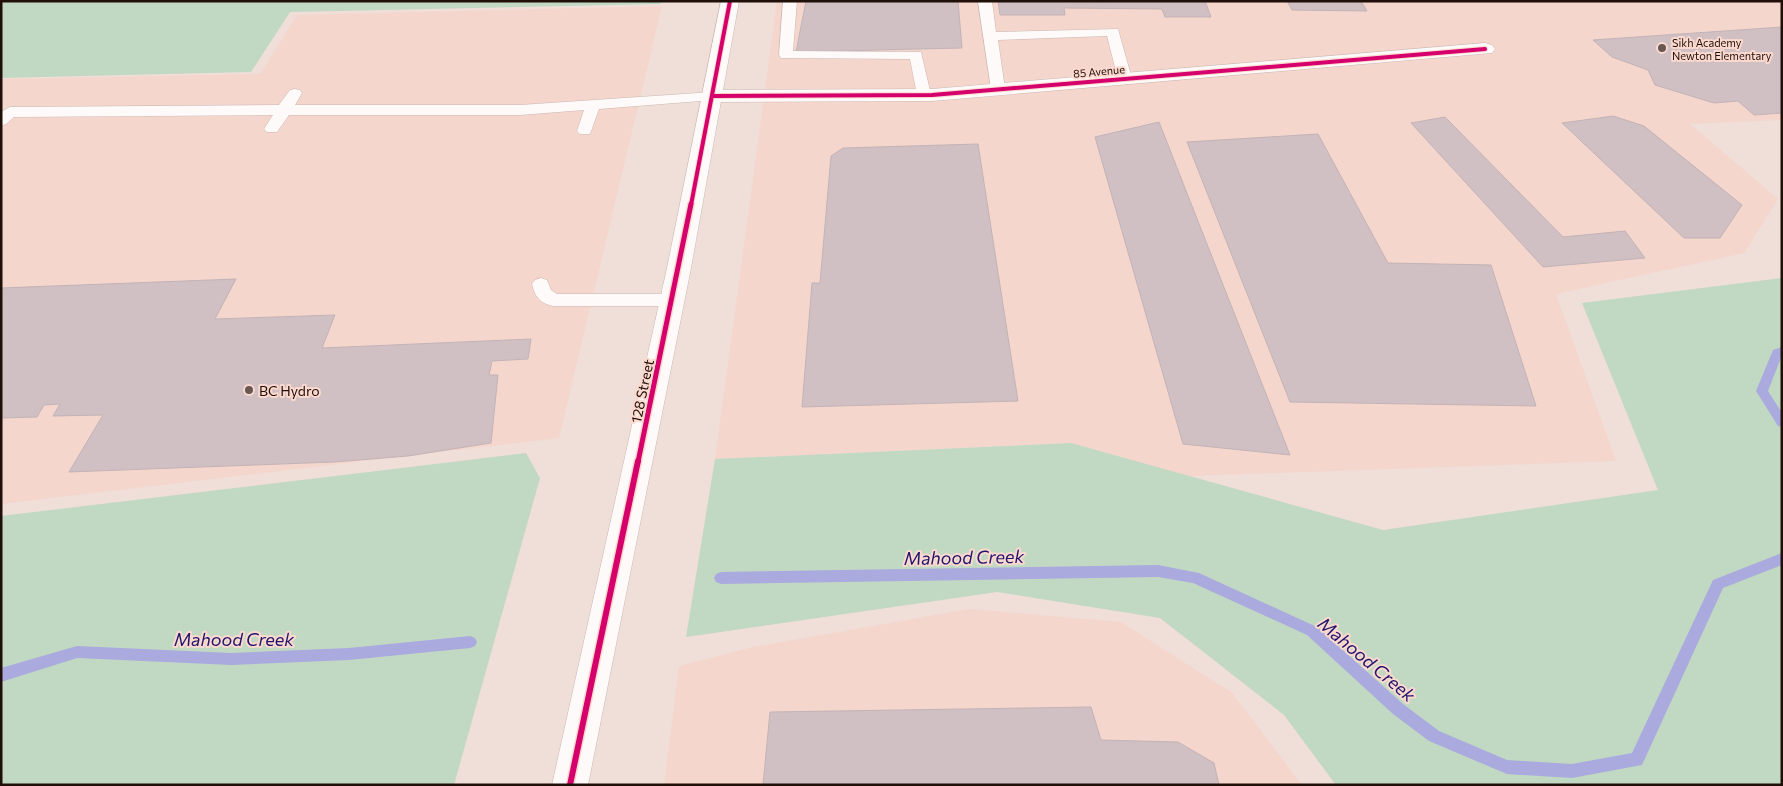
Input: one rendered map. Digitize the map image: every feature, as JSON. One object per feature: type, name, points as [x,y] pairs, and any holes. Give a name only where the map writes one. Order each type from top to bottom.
[{"type":"main road","name":"128 Street","points":[[570,785],[673,300],[714,96],[730,1]]},
{"type":"main road","name":"85 Avenue","points":[[714,96],[924,95],[1485,49]]},
{"type":"lane","points":[[790,1],[786,55],[916,55],[924,95]]},
{"type":"lane","points":[[985,1],[998,89]]},
{"type":"lane","points":[[990,36],[1113,32],[1125,79]]},
{"type":"lane","points":[[272,129],[295,93]]},
{"type":"lane","points":[[1,120],[10,112],[520,110],[714,96]]},
{"type":"lane","points":[[585,131],[593,105]]},
{"type":"lane","points":[[542,284],[543,294],[553,300],[673,300]]},
{"type":"shaded area","points":[[777,1],[1782,1],[1782,120],[1690,124],[1778,199],[1744,253],[1556,294],[1616,461],[1188,476],[1070,443],[715,459]]},
{"type":"shaded area","points":[[662,6],[559,438],[1,504],[1,79],[260,74],[297,15]]},
{"type":"shaded area","points":[[969,609],[1121,622],[1232,693],[1302,785],[664,785],[679,666],[753,647]]},
{"type":"green space","points":[[1,1],[661,1],[660,4],[290,12],[251,72],[1,78]]},
{"type":"green space","points":[[1782,278],[1782,785],[1336,785],[1284,715],[1160,618],[997,592],[686,637],[715,459],[1071,443],[1383,530],[1658,490],[1582,303]]},
{"type":"green space","points":[[526,453],[540,478],[454,785],[1,785],[1,516]]},
{"type":"building","points":[[806,1],[958,1],[962,48],[796,52]]},
{"type":"building","points":[[998,1],[1205,1],[1211,17],[1165,17],[1162,9],[1064,8],[1065,15],[1000,15]]},
{"type":"building","points":[[1287,1],[1361,1],[1367,11],[1292,10]]},
{"type":"building","points":[[1782,27],[1782,113],[1754,115],[1738,101],[1714,103],[1655,85],[1648,70],[1612,57],[1593,40]]},
{"type":"building","points":[[1613,116],[1644,126],[1742,205],[1720,238],[1684,238],[1562,123]]},
{"type":"building","points":[[1445,117],[1563,237],[1625,231],[1645,258],[1543,267],[1411,123]]},
{"type":"building","points":[[1159,122],[1290,455],[1183,444],[1095,137]]},
{"type":"building","points":[[1318,134],[1388,263],[1491,265],[1536,406],[1290,402],[1187,142]]},
{"type":"building","points":[[978,144],[1018,401],[802,407],[812,283],[820,283],[831,156],[843,148]]},
{"type":"building","name":"BC Hydro","points":[[236,279],[215,319],[335,315],[322,348],[531,339],[528,359],[492,361],[489,375],[498,375],[491,443],[408,456],[334,462],[69,472],[103,415],[53,416],[60,404],[44,405],[37,417],[1,418],[1,288]]},
{"type":"building","points":[[1091,707],[1101,740],[1178,742],[1214,763],[1219,785],[763,785],[770,712]]},
{"type":"waterway","name":"Mahood Creek","points":[[1782,351],[1777,353],[1762,391],[1782,423]]},
{"type":"waterway","name":"Mahood Creek","points":[[721,578],[1158,571],[1194,577],[1312,631],[1398,709],[1434,736],[1507,767],[1572,771],[1637,760],[1718,584],[1782,559]]},
{"type":"waterway","name":"Mahood Creek","points":[[1,675],[77,652],[231,659],[349,654],[470,642]]},
{"type":"cycle path","points":[[570,785],[679,268],[730,1]]},
{"type":"cycle path","points":[[713,96],[932,95],[1485,49]]},
{"type":"place","name":"Sikh Academy Newton Elementary","points":[[1662,48]]},
{"type":"place","name":"BC Hydro","points":[[249,390]]}]
